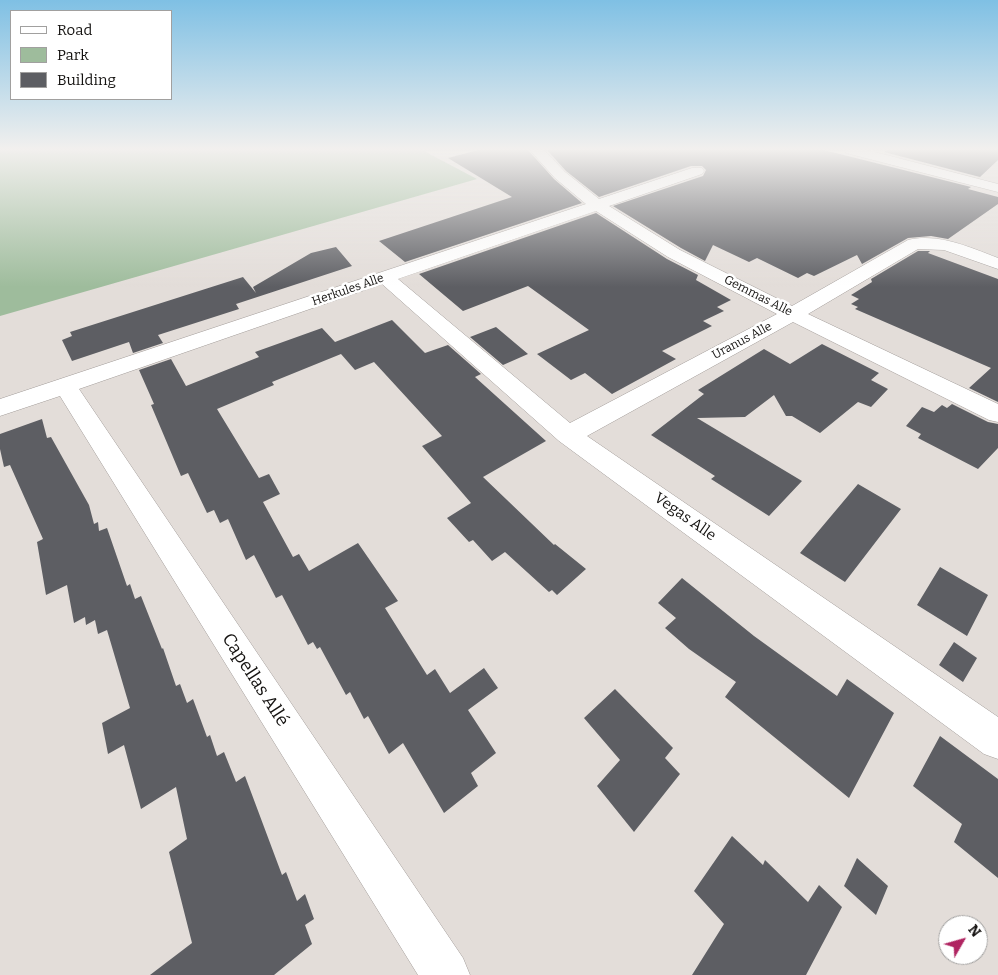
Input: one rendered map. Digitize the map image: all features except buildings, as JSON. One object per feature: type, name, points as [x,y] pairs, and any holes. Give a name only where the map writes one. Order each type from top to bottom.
[{"type":"street","name":"Gemmas Alle","points":[[585,196],[652,240],[702,268],[998,414]]},
{"type":"street","name":"Herkules Alle","points":[[0,408],[626,196]]},
{"type":"street","name":"Uranus Alle","points":[[568,435],[793,314],[914,244],[926,242],[946,245],[998,264]]},
{"type":"street","name":"Vegas Alle","points":[[385,277],[568,435],[998,740]]},
{"type":"street","name":"Capellas Allé","points":[[65,386],[446,975]]},
{"type":"green space","points":[[0,196],[420,196],[0,316]]}]
